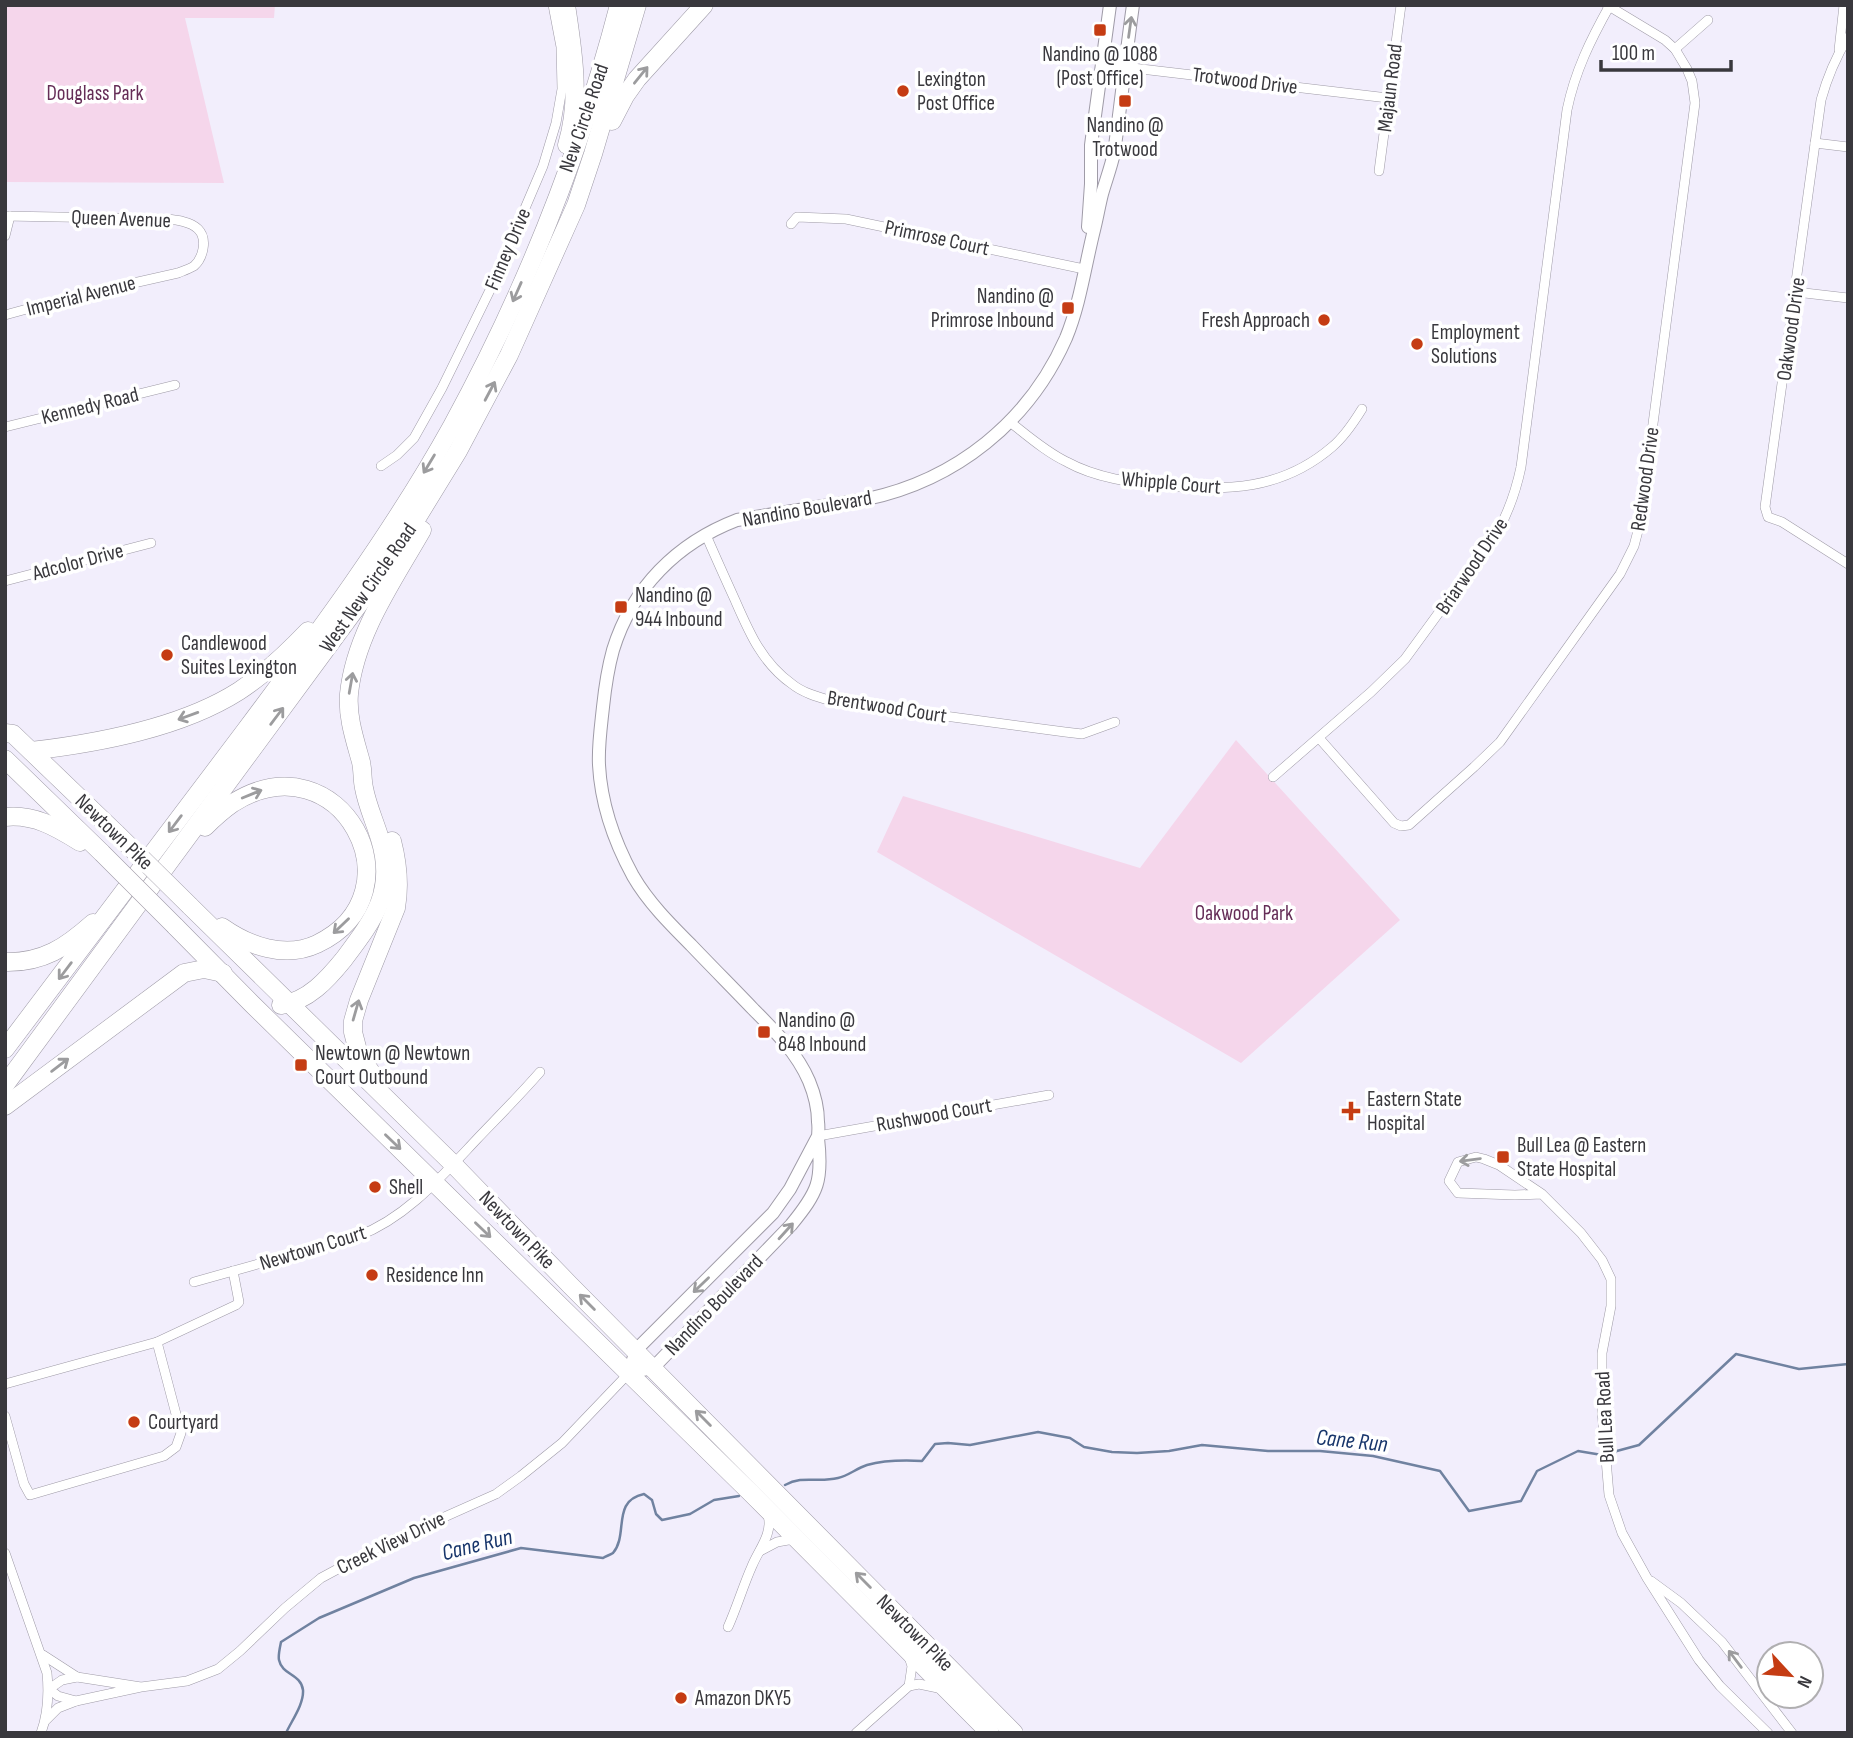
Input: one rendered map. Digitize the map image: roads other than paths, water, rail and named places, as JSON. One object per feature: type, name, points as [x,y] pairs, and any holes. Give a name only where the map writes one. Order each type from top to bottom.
[{"type":"highway","points":[[545,229],[570,137],[573,112],[574,54],[566,5]]},
{"type":"highway","name":"New Circle Road","points":[[545,229],[586,118],[619,5]]},
{"type":"highway","name":"New Circle Road","points":[[593,155],[637,5]]},
{"type":"highway","points":[[593,155],[631,88],[704,5]]},
{"type":"highway","name":"West New Circle Road","points":[[5,1085],[362,600],[412,526],[458,452],[515,342],[562,238],[593,155]]},
{"type":"highway","name":"West New Circle Road","points":[[5,1049],[354,583],[398,517],[451,428],[486,361],[545,229]]},
{"type":"highway","points":[[252,1004],[289,1004],[311,993],[332,974],[373,919],[382,899],[386,881],[385,861],[363,787],[364,774],[350,719],[349,697],[358,651],[366,632],[452,478],[458,452]]},
{"type":"highway","points":[[31,751],[82,744],[132,732],[173,721],[218,703],[266,672],[354,583]]},
{"type":"highway","name":"Newtown Pike","points":[[9,733],[116,833],[453,1164],[1003,1730]]},
{"type":"highway","name":"Newtown Pike","points":[[5,759],[765,1506],[955,1698],[1003,1730]]},
{"type":"highway","points":[[364,774],[373,786],[392,841],[398,869],[398,894],[393,917],[354,1012],[353,1032],[359,1055],[366,1066],[417,1131]]},
{"type":"highway","points":[[163,869],[221,812],[246,796],[272,788],[310,791],[333,803],[350,820],[363,844],[367,870],[365,885],[355,909],[336,932],[313,946],[298,950],[265,948],[232,934],[190,906]]},
{"type":"highway","points":[[5,817],[23,816],[52,825],[102,853]]},
{"type":"highway","points":[[5,961],[36,959],[62,947],[83,932],[121,897]]},
{"type":"highway","points":[[5,1106],[184,973],[204,969],[222,972]]},
{"type":"street","name":"Finney Drive","points":[[381,466],[414,438],[442,388],[491,288],[543,166],[562,89],[562,55],[553,5]]},
{"type":"street","name":"Nandino Boulevard","points":[[1093,212],[1091,145],[1110,5]]},
{"type":"street","name":"Nandino Boulevard","points":[[818,1136],[790,1189],[773,1213],[636,1350],[629,1373],[653,1368],[803,1210],[820,1175],[820,1150],[816,1103],[809,1081],[797,1060],[778,1034],[653,905],[634,876],[613,832],[599,766],[605,686],[611,657],[629,611],[653,576],[685,547],[737,520],[867,499],[910,488],[968,458],[1010,422],[1028,401],[1057,355],[1075,311],[1093,212],[1113,156],[1133,5]]},
{"type":"street","name":"Majaun Road","points":[[1379,171],[1401,5]]},
{"type":"street","name":"Oakwood Drive","points":[[1839,52],[1844,5]]},
{"type":"street","name":"Redwood Drive","points":[[1319,738],[1395,823],[1401,826],[1409,825],[1500,742],[1613,585],[1634,546],[1640,523],[1695,103],[1692,81],[1675,49],[1609,6]]},
{"type":"street","name":"Briarwood Drive","points":[[1273,776],[1405,659],[1497,533],[1510,510],[1521,467],[1567,110],[1582,58],[1609,6]]},
{"type":"street","points":[[1675,49],[1708,20]]},
{"type":"street","name":"Oakwood Drive","points":[[1848,37],[1839,52],[1824,92],[1815,143],[1766,507],[1769,517],[1782,522],[1848,564]]},
{"type":"street","name":"Trotwood Drive","points":[[1103,62],[1124,67],[1388,98]]},
{"type":"street","points":[[1815,143],[1848,147]]},
{"type":"street","points":[[5,236],[8,216]]},
{"type":"street","name":"Queen Avenue","points":[[8,216],[165,219],[183,221],[198,229],[204,244],[198,261],[185,271],[158,278]]},
{"type":"street","name":"Primrose Court","points":[[791,224],[797,217],[846,219],[1084,269]]},
{"type":"street","name":"Imperial Avenue","points":[[5,315],[158,278]]},
{"type":"street","points":[[1796,292],[1848,298]]},
{"type":"street","name":"Kennedy Road","points":[[5,427],[175,385]]},
{"type":"street","name":"Whipple Court","points":[[1010,422],[1055,455],[1091,473],[1149,484],[1200,489],[1230,488],[1274,480],[1312,461],[1334,446],[1362,409]]},
{"type":"street","name":"Brentwood Court","points":[[706,535],[753,641],[779,674],[793,686],[809,694],[840,703],[1082,734],[1115,722]]},
{"type":"street","name":"Adcolor Drive","points":[[5,581],[151,543]]},
{"type":"street","name":"Newtown Court","points":[[194,1282],[375,1230],[400,1214],[453,1164],[540,1072]]},
{"type":"street","name":"Rushwood Court","points":[[818,1136],[1049,1095]]},
{"type":"street","name":"Bull Lea Road","points":[[1542,1194],[1458,1194],[1449,1181],[1458,1162],[1476,1157],[1499,1165],[1542,1194],[1596,1252],[1611,1279],[1611,1306],[1602,1353],[1602,1411],[1609,1495],[1622,1533],[1699,1660],[1720,1686],[1768,1733]]},
{"type":"street","points":[[5,1384],[157,1342],[236,1306],[239,1302],[233,1271]]},
{"type":"street","points":[[5,1416],[24,1484],[30,1495],[164,1457],[180,1442],[181,1433],[157,1342]]},
{"type":"street","name":"Creek View Drive","points":[[46,1720],[58,1708],[76,1701],[187,1681],[218,1669],[321,1578],[386,1543],[496,1494],[562,1443],[629,1373]]},
{"type":"street","points":[[728,1628],[752,1563],[766,1538],[769,1519],[765,1506]]},
{"type":"street","points":[[760,1551],[777,1542],[797,1539]]},
{"type":"street","points":[[5,1553],[47,1673],[49,1689],[46,1720],[41,1733]]},
{"type":"street","name":"Bull Lea Road","points":[[1647,1578],[1681,1603],[1722,1642],[1792,1733]]},
{"type":"street","points":[[902,1645],[912,1666],[909,1686]]},
{"type":"street","name":"Creek View Drive","points":[[42,1655],[77,1677],[141,1688]]},
{"type":"street","points":[[49,1689],[62,1680],[77,1677]]},
{"type":"street","points":[[856,1733],[909,1686],[935,1686],[955,1698]]},
{"type":"street","points":[[49,1689],[58,1696],[76,1701]]},
{"type":"waterway","name":"Cane Run","points":[[785,1485],[798,1480],[838,1478],[863,1466],[881,1462],[922,1461],[935,1444],[970,1445],[1038,1432],[1070,1438],[1084,1447],[1112,1452],[1169,1451],[1202,1445],[1373,1456],[1440,1471],[1469,1511],[1521,1501],[1537,1471],[1578,1451],[1602,1455],[1639,1445],[1736,1354],[1799,1369],[1848,1364]]},
{"type":"waterway","name":"Cane Run","points":[[286,1733],[300,1706],[303,1690],[299,1681],[281,1665],[281,1642],[319,1618],[414,1578],[521,1548],[603,1558],[613,1553],[618,1545],[627,1504],[644,1494],[652,1500],[656,1514],[662,1520],[690,1514],[714,1500],[739,1496]]},
{"type":"place","name":"Nandino @ 1088 (Post Office)","points":[[1100,30]]},
{"type":"place","name":"Lexington Post Office","points":[[903,91]]},
{"type":"place","name":"Nandino @ Trotwood","points":[[1125,101]]},
{"type":"place","name":"Nandino @ Primrose Inbound","points":[[1068,308]]},
{"type":"place","name":"Fresh Approach","points":[[1324,320]]},
{"type":"place","name":"Employment Solutions","points":[[1417,344]]},
{"type":"place","name":"Nandino @ 944 Inbound","points":[[621,607]]},
{"type":"place","name":"Candlewood Suites Lexington","points":[[167,655]]},
{"type":"place","name":"Nandino @ 848 Inbound","points":[[764,1032]]},
{"type":"place","name":"Newtown @ Newtown Court Outbound","points":[[301,1065]]},
{"type":"place","name":"Eastern State Hospital","points":[[1351,1111]]},
{"type":"place","name":"Bull Lea @ Eastern State Hospital","points":[[1503,1157]]},
{"type":"place","name":"Shell","points":[[375,1187]]},
{"type":"place","name":"Residence Inn","points":[[372,1275]]},
{"type":"place","name":"Courtyard","points":[[134,1422]]},
{"type":"place","name":"Amazon DKY5","points":[[681,1698]]},
{"type":"park label","name":"Douglass Park","points":[[95,93]]},
{"type":"park label","name":"Oakwood Park","points":[[1244,913]]}]
